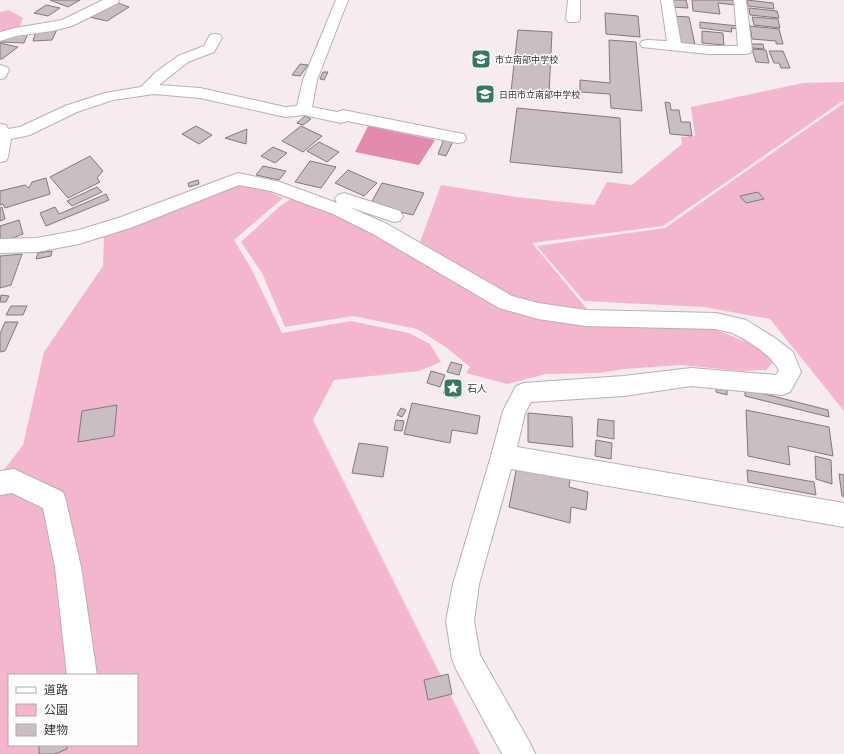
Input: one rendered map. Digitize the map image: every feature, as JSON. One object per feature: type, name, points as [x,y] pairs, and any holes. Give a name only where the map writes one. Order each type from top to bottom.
[{"type":"street","points":[[0,36],[12,31],[60,26],[113,0]]},
{"type":"street","points":[[304,110],[310,80],[342,0]]},
{"type":"street","points":[[573,19],[574,0]]},
{"type":"street","points":[[667,0],[675,46]]},
{"type":"street","points":[[647,44],[708,50],[745,50],[740,0]]},
{"type":"street","points":[[146,90],[161,75],[182,59],[209,49],[215,38]]},
{"type":"street","points":[[0,69],[2,70],[0,75]]},
{"type":"street","points":[[0,157],[1,132],[24,131],[71,109],[103,98],[154,89],[200,93],[286,112],[304,110],[341,118],[343,115],[458,138]]},
{"type":"street","points":[[0,246],[37,245],[79,237],[127,222],[238,179],[274,186],[339,210],[380,229],[506,302],[538,311],[586,318],[716,321],[739,326],[768,344],[784,358],[790,372],[782,384],[691,377],[624,386],[524,393],[514,411],[503,456],[466,584],[460,621],[466,659],[519,754]]},
{"type":"street","points":[[274,186],[288,185],[342,198],[394,216]]},
{"type":"street","points":[[503,456],[844,515]]},
{"type":"street","points":[[0,483],[14,481],[54,501],[68,567],[82,674]]},
{"type":"green space","points":[[9,10],[23,18],[20,26],[0,35],[0,12]]},
{"type":"green space","points":[[844,82],[844,101],[663,226],[532,243],[587,309],[539,305],[507,295],[420,242],[441,185],[516,197],[594,205],[607,182],[632,185],[682,144],[681,137],[695,136],[691,107],[803,83]]},
{"type":"green space","points":[[844,103],[844,411],[770,319],[704,307],[584,301],[537,246],[665,228]]},
{"type":"green space","points":[[232,183],[259,187],[283,198],[234,240],[251,268],[282,333],[351,321],[409,333],[430,344],[441,362],[419,371],[334,380],[313,420],[480,754],[0,754],[0,475],[23,445],[44,352],[103,266],[104,236]]},
{"type":"green space","points":[[292,198],[331,212],[377,234],[502,306],[704,325],[767,350],[773,362],[766,370],[742,371],[680,365],[624,369],[599,373],[546,374],[507,384],[466,373],[470,367],[447,348],[417,329],[353,316],[285,327],[262,273],[241,242],[279,207]]},
{"type":"shaded area","points":[[368,126],[435,140],[419,165],[355,152]]},
{"type":"building","points":[[50,0],[80,0],[68,7]]},
{"type":"building","points":[[670,0],[686,0],[688,8],[671,7]]},
{"type":"building","points":[[692,0],[734,0],[735,5],[718,3],[720,14],[693,11]]},
{"type":"building","points":[[747,0],[773,3],[774,9],[748,6]]},
{"type":"building","points":[[115,2],[129,7],[107,21],[89,17]]},
{"type":"building","points":[[46,5],[60,8],[48,16],[34,13]]},
{"type":"building","points":[[749,8],[777,11],[779,18],[750,15]]},
{"type":"building","points":[[605,13],[638,16],[640,37],[606,34]]},
{"type":"building","points":[[672,16],[689,17],[695,45],[678,43]]},
{"type":"building","points":[[752,17],[778,19],[780,28],[754,25]]},
{"type":"building","points":[[700,22],[738,26],[738,29],[731,28],[732,32],[700,28]]},
{"type":"building","points":[[750,26],[779,29],[783,44],[776,44],[776,41],[752,39]]},
{"type":"building","points":[[57,29],[52,40],[33,41],[36,31]]},
{"type":"building","points":[[518,30],[552,32],[549,94],[511,91]]},
{"type":"building","points":[[29,31],[24,43],[0,42],[6,35]]},
{"type":"building","points":[[702,31],[723,33],[724,45],[702,43]]},
{"type":"building","points":[[609,40],[636,42],[642,111],[611,108],[610,94],[580,92],[580,80],[610,83]]},
{"type":"building","points":[[0,43],[18,47],[0,59]]},
{"type":"building","points":[[751,44],[763,44],[764,49],[752,48]]},
{"type":"building","points":[[752,49],[766,50],[769,63],[756,62]]},
{"type":"building","points":[[769,51],[783,51],[790,68],[781,68],[779,63],[774,63]]},
{"type":"building","points":[[300,64],[308,65],[300,76],[292,75]]},
{"type":"building","points":[[323,72],[328,72],[324,80],[320,79]]},
{"type":"building","points":[[665,102],[670,103],[671,110],[679,110],[681,122],[690,122],[692,136],[670,134]]},
{"type":"building","points":[[517,108],[620,118],[622,173],[510,162]]},
{"type":"building","points":[[305,116],[311,119],[303,125],[297,123]]},
{"type":"building","points":[[196,126],[212,135],[199,144],[182,134]]},
{"type":"building","points":[[301,126],[322,136],[303,152],[282,141]]},
{"type":"building","points":[[247,129],[246,144],[225,138]]},
{"type":"building","points":[[444,139],[453,141],[446,156],[438,154]]},
{"type":"building","points":[[319,142],[339,152],[327,162],[307,151]]},
{"type":"building","points":[[273,147],[287,153],[275,163],[261,156]]},
{"type":"building","points":[[90,156],[103,171],[97,178],[100,182],[68,198],[50,177]]},
{"type":"building","points":[[310,161],[336,167],[321,188],[295,182]]},
{"type":"building","points":[[263,166],[286,171],[279,180],[256,175]]},
{"type":"building","points":[[348,170],[377,183],[364,196],[335,183]]},
{"type":"building","points":[[46,178],[50,194],[5,208],[3,204],[0,205],[0,191],[25,185],[29,188],[32,182]]},
{"type":"building","points":[[198,180],[199,184],[189,187],[188,183]]},
{"type":"building","points":[[382,183],[424,193],[413,215],[370,205]]},
{"type":"building","points":[[97,187],[102,192],[72,206],[67,201]]},
{"type":"building","points":[[758,192],[764,199],[746,203],[740,196]]},
{"type":"building","points":[[106,194],[109,200],[46,226],[40,213],[55,207],[59,214]]},
{"type":"building","points":[[2,207],[5,219],[0,221],[0,208]]},
{"type":"building","points":[[19,220],[23,234],[5,241],[0,238],[0,226]]},
{"type":"building","points":[[52,251],[51,256],[36,259],[38,253]]},
{"type":"building","points":[[22,254],[11,285],[0,288],[0,256]]},
{"type":"building","points":[[1,295],[9,296],[6,302],[0,302]]},
{"type":"building","points":[[11,306],[27,306],[23,315],[6,315]]},
{"type":"building","points":[[5,322],[18,322],[5,351],[0,352],[0,334]]},
{"type":"building","points":[[451,362],[462,365],[459,375],[447,372]]},
{"type":"building","points":[[431,371],[445,375],[440,387],[427,383]]},
{"type":"building","points":[[449,381],[461,385],[456,398],[443,393]]},
{"type":"building","points":[[717,386],[727,389],[727,395],[716,392]]},
{"type":"building","points":[[745,389],[828,410],[829,417],[745,396]]},
{"type":"building","points":[[412,403],[480,416],[477,434],[452,430],[450,443],[404,434]]},
{"type":"building","points":[[117,405],[114,436],[78,442],[82,411]]},
{"type":"building","points":[[401,408],[406,410],[402,417],[397,415]]},
{"type":"building","points":[[746,410],[829,427],[833,456],[788,446],[790,465],[748,456]]},
{"type":"building","points":[[528,413],[572,417],[573,447],[528,442]]},
{"type":"building","points":[[598,419],[614,421],[614,439],[597,436]]},
{"type":"building","points":[[396,420],[404,421],[402,431],[394,430]]},
{"type":"building","points":[[596,440],[612,443],[611,459],[595,456]]},
{"type":"building","points":[[359,443],[388,447],[383,477],[352,473]]},
{"type":"building","points":[[815,456],[831,460],[832,484],[816,479]]},
{"type":"building","points":[[517,466],[570,479],[569,487],[588,492],[586,510],[571,507],[570,523],[509,507]]},
{"type":"building","points":[[747,470],[814,482],[816,495],[748,482]]},
{"type":"building","points":[[839,474],[844,475],[844,497],[842,496]]},
{"type":"building","points":[[448,674],[452,694],[428,700],[424,680]]},
{"type":"building","points":[[39,746],[67,746],[67,749],[55,754],[39,754]]},
{"type":"place","name":"市立南部中学校","points":[[481,59]]},
{"type":"place","name":"日田市立南部中学校","points":[[485,94]]},
{"type":"place","name":"石人","points":[[453,388]]}]
